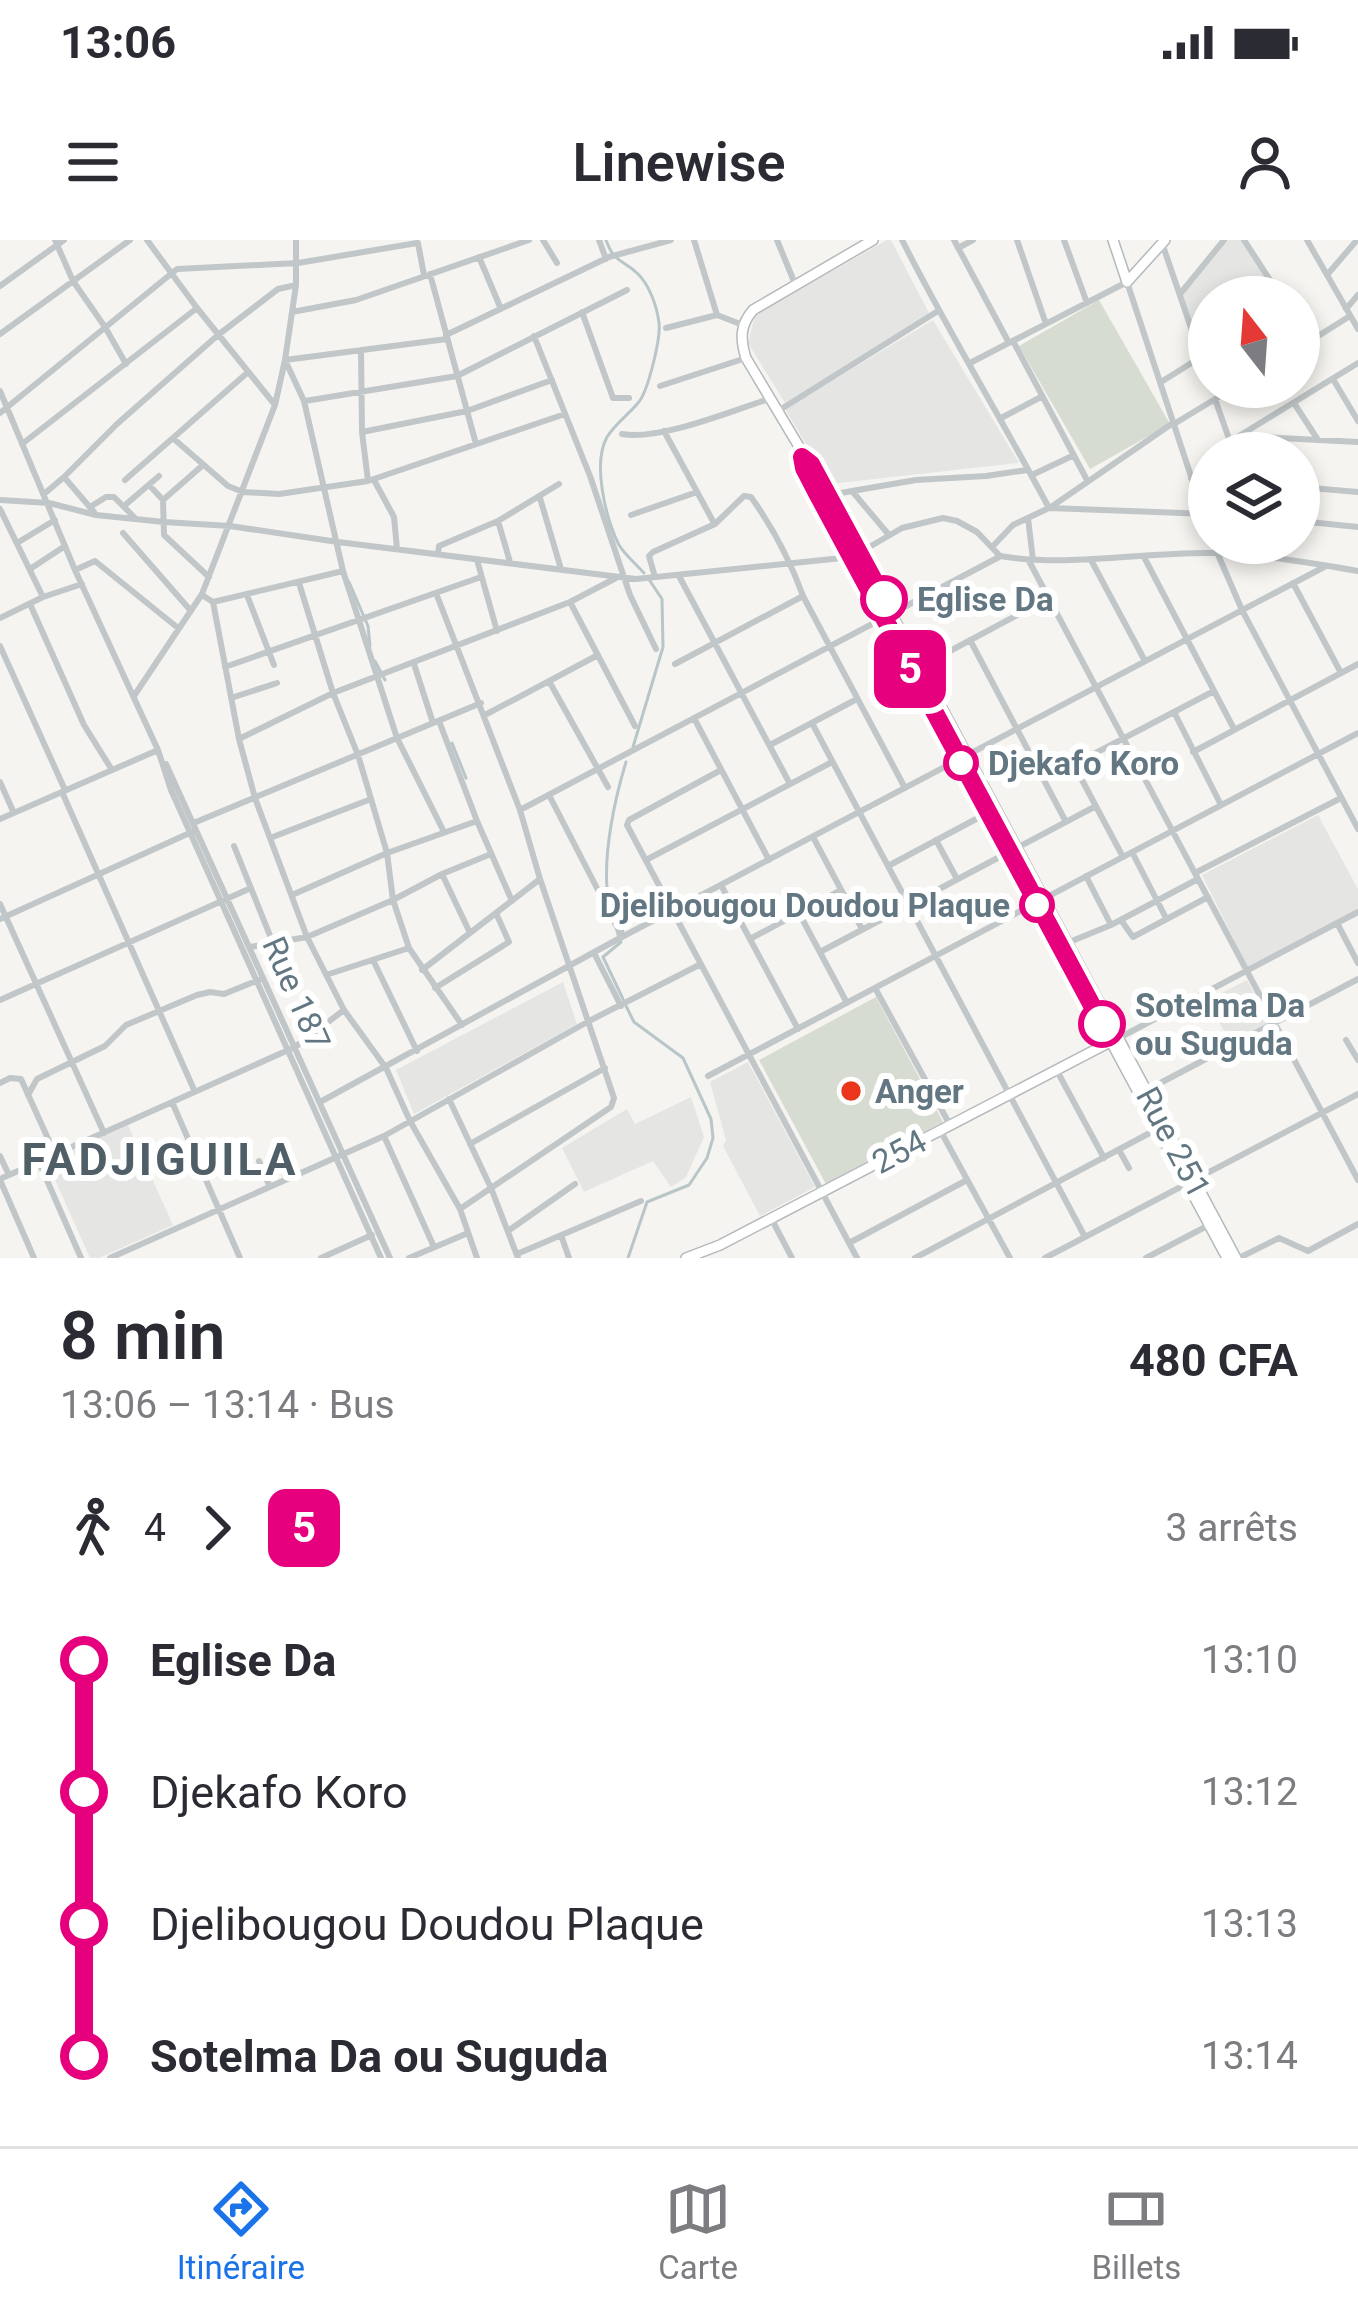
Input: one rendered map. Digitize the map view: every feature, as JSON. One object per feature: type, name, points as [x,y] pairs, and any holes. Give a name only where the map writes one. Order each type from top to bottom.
[{"type":"main road","points":[[742,325],[753,310],[854,245],[873,240]]},
{"type":"main road","points":[[1113,240],[1127,282]]},
{"type":"main road","points":[[1127,282],[1163,241]]},
{"type":"main road","name":"Rue 251","points":[[742,325],[746,358],[802,457],[807,476],[856,556]]},
{"type":"main road","name":"Rue 251","points":[[802,457],[828,495],[887,615],[1234,1258]]},
{"type":"main road","name":"254","points":[[686,1258],[699,1256],[1115,1040]]},
{"type":"main road","name":"Rue 251","points":[[1191,1181],[1209,1225],[1234,1258]]},
{"type":"street","points":[[0,334],[130,240]]},
{"type":"street","points":[[147,240],[275,405]]},
{"type":"street","points":[[134,696],[202,594],[275,405],[296,285],[296,240]]},
{"type":"street","points":[[345,240],[348,254]]},
{"type":"street","points":[[292,312],[356,300],[529,240]]},
{"type":"street","points":[[543,240],[556,263]]},
{"type":"street","points":[[599,240],[610,257]]},
{"type":"street","points":[[285,360],[447,337],[610,257],[670,240]]},
{"type":"street","points":[[694,240],[717,315]]},
{"type":"street","points":[[777,240],[794,284]]},
{"type":"street","points":[[902,240],[1049,508]]},
{"type":"street","points":[[973,240],[956,244],[1087,480]]},
{"type":"street","points":[[1017,240],[1046,324]]},
{"type":"street","points":[[1064,240],[1087,303]]},
{"type":"street","points":[[1180,294],[1224,240]]},
{"type":"street","points":[[1244,240],[1267,276]]},
{"type":"street","points":[[1307,240],[1358,329]]},
{"type":"street","points":[[1327,275],[1357,240]]},
{"type":"street","points":[[0,286],[59,241],[73,281],[126,364]]},
{"type":"street","points":[[0,413],[177,268],[298,263],[417,241],[476,445]]},
{"type":"street","points":[[1163,241],[1188,313]]},
{"type":"street","points":[[478,257],[501,309]]},
{"type":"street","points":[[970,363],[1127,282],[1188,469]]},
{"type":"street","points":[[44,494],[218,335],[278,290],[296,285]]},
{"type":"street","points":[[304,401],[458,376],[627,290]]},
{"type":"street","points":[[1320,333],[1348,313],[1358,295]]},
{"type":"street","points":[[22,444],[196,308]]},
{"type":"street","points":[[778,411],[938,311]]},
{"type":"street","points":[[582,312],[613,398],[629,398]]},
{"type":"street","points":[[666,328],[717,315],[742,325]]},
{"type":"street","points":[[534,336],[621,578],[656,649]]},
{"type":"street","points":[[361,350],[362,432],[371,480],[394,517],[397,549]]},
{"type":"street","points":[[660,386],[746,358]]},
{"type":"street","points":[[285,360],[304,401],[343,571],[397,738],[443,832]]},
{"type":"street","points":[[1320,387],[1358,363]]},
{"type":"street","points":[[1160,382],[1188,365]]},
{"type":"street","points":[[125,479],[247,373]]},
{"type":"street","points":[[1333,379],[1358,421]]},
{"type":"street","points":[[362,432],[467,411],[552,380]]},
{"type":"street","name":"Rue 187","points":[[0,391],[75,570],[386,1258]]},
{"type":"street","points":[[1001,418],[1042,396]]},
{"type":"street","points":[[622,434],[664,431],[772,399]]},
{"type":"street","points":[[992,548],[1013,525],[1049,508],[1200,408]]},
{"type":"street","points":[[1247,432],[1286,408]]},
{"type":"street","points":[[174,439],[228,486],[243,492],[279,494],[371,480],[565,414]]},
{"type":"street","points":[[664,431],[715,524]]},
{"type":"street","points":[[1320,441],[1358,442]]},
{"type":"street","points":[[828,495],[916,479],[1030,472],[1073,455]]},
{"type":"street","points":[[163,500],[203,465]]},
{"type":"street","points":[[124,506],[160,476]]},
{"type":"street","points":[[64,477],[96,515]]},
{"type":"street","points":[[149,484],[163,500],[164,535],[209,577]]},
{"type":"street","points":[[439,550],[559,484]]},
{"type":"street","points":[[1320,489],[1358,492]]},
{"type":"street","points":[[853,491],[889,535]]},
{"type":"street","points":[[631,515],[698,492]]},
{"type":"street","points":[[90,507],[110,496],[135,519]]},
{"type":"street","points":[[540,496],[561,569]]},
{"type":"street","points":[[655,578],[652,552],[715,524],[744,496],[751,496],[768,520],[905,788]]},
{"type":"street","points":[[44,597],[0,504],[49,503],[96,515],[439,550],[621,578],[856,556],[889,535],[943,518],[977,532],[1000,556],[1031,561],[1188,555]]},
{"type":"street","points":[[1049,508],[1188,513]]},
{"type":"street","points":[[1028,518],[1031,561],[1049,598],[1358,1180]]},
{"type":"street","points":[[17,543],[55,520]]},
{"type":"street","points":[[498,520],[510,562]]},
{"type":"street","points":[[1320,523],[1358,526]]},
{"type":"street","points":[[123,533],[190,611]]},
{"type":"street","points":[[30,569],[65,546]]},
{"type":"street","points":[[520,810],[1000,556]]},
{"type":"street","points":[[1144,557],[1234,730]]},
{"type":"street","points":[[476,558],[497,632]]},
{"type":"street","points":[[1091,560],[1145,661]]},
{"type":"street","points":[[75,570],[95,561],[179,628]]},
{"type":"street","points":[[1222,564],[1358,829]]},
{"type":"street","points":[[1308,564],[1358,572]]},
{"type":"street","points":[[320,1102],[1325,566]]},
{"type":"street","points":[[213,602],[343,571]]},
{"type":"street","points":[[680,576],[790,784]]},
{"type":"street","points":[[225,667],[482,577]]},
{"type":"street","points":[[239,739],[333,692],[497,632],[621,578]]},
{"type":"street","points":[[298,583],[358,755],[409,948],[462,1027]]},
{"type":"street","points":[[1293,583],[1341,673]]},
{"type":"street","points":[[0,618],[82,584]]},
{"type":"street","points":[[436,592],[520,810],[614,1098],[611,1107],[460,1209]]},
{"type":"street","points":[[202,594],[213,602],[255,797],[307,938],[344,1010],[386,1068],[460,1209],[477,1258]]},
{"type":"street","points":[[247,594],[274,664]]},
{"type":"street","points":[[675,664],[803,596]]},
{"type":"street","points":[[916,669],[1049,598]]},
{"type":"street","points":[[570,602],[635,726]]},
{"type":"street","points":[[29,604],[84,725],[112,770]]},
{"type":"street","points":[[970,640],[1066,822]]},
{"type":"street","points":[[0,646],[195,1092]]},
{"type":"street","points":[[485,715],[598,655]]},
{"type":"street","points":[[414,663],[512,901]]},
{"type":"street","points":[[1192,752],[1358,664]]},
{"type":"street","points":[[549,681],[608,787]]},
{"type":"street","points":[[231,698],[277,682]]},
{"type":"street","points":[[1044,780],[1214,691]]},
{"type":"street","points":[[770,745],[857,698]]},
{"type":"street","points":[[3,918],[255,797],[481,704]]},
{"type":"street","points":[[1174,712],[1221,805]]},
{"type":"street","points":[[694,718],[769,860]]},
{"type":"street","points":[[812,723],[1085,1237]]},
{"type":"street","points":[[708,1076],[1358,733]]},
{"type":"street","points":[[0,819],[158,749]]},
{"type":"street","points":[[646,860],[832,761]]},
{"type":"street","points":[[1074,765],[1123,857]]},
{"type":"street","points":[[722,770],[627,825],[857,1258]]},
{"type":"street","points":[[0,782],[14,812]]},
{"type":"street","points":[[549,794],[620,938]]},
{"type":"street","points":[[1064,944],[1121,920],[1197,876],[1358,797]]},
{"type":"street","points":[[270,838],[371,800]]},
{"type":"street","points":[[820,952],[1096,806]]},
{"type":"street","points":[[888,866],[992,810]]},
{"type":"street","points":[[292,895],[387,853],[477,821]]},
{"type":"street","points":[[813,837],[862,930]]},
{"type":"street","points":[[936,840],[957,880]]},
{"type":"street","points":[[234,846],[273,943]]},
{"type":"street","points":[[1132,852],[1166,918]]},
{"type":"street","points":[[250,947],[307,938],[491,854]]},
{"type":"street","points":[[442,874],[470,933]]},
{"type":"street","points":[[1087,876],[1111,925]]},
{"type":"street","points":[[422,970],[540,879]]},
{"type":"street","points":[[722,885],[798,1029]]},
{"type":"street","points":[[0,1000],[251,888]]},
{"type":"street","points":[[750,939],[842,890]]},
{"type":"street","points":[[1121,920],[1132,937],[1208,897]]},
{"type":"street","name":"Rue 187","points":[[224,898],[250,947],[260,979]]},
{"type":"street","points":[[0,904],[104,1133]]},
{"type":"street","points":[[1115,1040],[1358,912]]},
{"type":"street","points":[[435,988],[509,942],[496,913]]},
{"type":"street","points":[[799,913],[847,1003]]},
{"type":"street","points":[[1337,923],[1358,962]]},
{"type":"street","points":[[326,975],[409,948]]},
{"type":"street","points":[[594,953],[621,1006]]},
{"type":"street","points":[[373,959],[417,1051]]},
{"type":"street","points":[[110,1258],[384,1136],[701,964]]},
{"type":"street","points":[[28,1095],[37,1079],[105,1046],[126,1025],[197,995],[224,994],[260,979]]},
{"type":"street","points":[[1143,1092],[1358,979]]},
{"type":"street","points":[[875,988],[1010,1258]]},
{"type":"street","points":[[3,1178],[291,1048],[344,1010]]},
{"type":"street","points":[[1346,1040],[1358,1060]]},
{"type":"street","name":"Rue 187","points":[[291,1048],[320,1102],[339,1155]]},
{"type":"street","points":[[470,1144],[605,1068]]},
{"type":"street","points":[[1056,1069],[1104,1158]]},
{"type":"street","points":[[0,1083],[20,1079],[55,1154]]},
{"type":"street","points":[[1045,1258],[1358,1094]]},
{"type":"street","points":[[449,1099],[518,1256],[641,1201]]},
{"type":"street","points":[[172,1102],[240,1258]]},
{"type":"street","points":[[915,1258],[1161,1126]]},
{"type":"street","points":[[384,1136],[434,1247]]},
{"type":"street","points":[[151,1167],[193,1148]]},
{"type":"street","points":[[1119,1150],[1129,1168]]},
{"type":"street","points":[[275,1154],[286,1178]]},
{"type":"street","points":[[0,1156],[3,1178],[34,1258]]},
{"type":"street","points":[[259,1161],[270,1186]]},
{"type":"street","points":[[39,1162],[81,1258]]},
{"type":"street","points":[[849,1243],[967,1180]]},
{"type":"street","points":[[508,1231],[575,1184]]},
{"type":"street","points":[[771,1218],[792,1258]]},
{"type":"street","points":[[1234,1258],[1279,1238],[1308,1251],[1358,1224]]},
{"type":"street","points":[[1146,1258],[1209,1225]]},
{"type":"street","points":[[409,1258],[468,1233]]},
{"type":"street","points":[[321,1258],[375,1234]]},
{"type":"street","points":[[561,1235],[569,1258]]},
{"type":"shaded area","points":[[887,240],[930,315],[785,403],[748,343],[755,315]]},
{"type":"shaded area","points":[[1228,240],[1244,240],[1267,276],[1198,276]]},
{"type":"shaded area","points":[[1188,288],[1188,320],[1180,297]]},
{"type":"shaded area","points":[[1099,300],[1170,424],[1090,469],[1019,346]]},
{"type":"shaded area","points":[[933,320],[1019,463],[830,484],[785,409]]},
{"type":"shaded area","points":[[1318,815],[1358,889],[1358,912],[1248,968],[1202,875]]},
{"type":"shaded area","points":[[1247,980],[1270,1022],[1230,1043],[1208,1000]]},
{"type":"shaded area","points":[[563,982],[577,1024],[414,1114],[396,1070]]},
{"type":"shaded area","name":"Anger","points":[[876,997],[943,1122],[826,1184],[759,1060]]},
{"type":"shaded area","points":[[748,1062],[815,1187],[760,1216],[723,1146],[726,1140],[710,1082]]},
{"type":"shaded area","points":[[691,1097],[704,1137],[686,1177],[671,1187],[653,1161],[584,1192],[562,1148],[627,1109],[635,1124]]},
{"type":"shaded area","points":[[128,1125],[173,1225],[90,1258],[47,1162]]},
{"type":"waterway","points":[[606,240],[615,257],[645,283],[659,323],[646,388],[607,437],[601,462],[602,491],[614,534],[644,573]]},
{"type":"waterway","points":[[633,747],[663,647],[662,599],[650,581]]},
{"type":"waterway","points":[[349,582],[368,626],[370,646]]},
{"type":"waterway","points":[[375,661],[385,680]]},
{"type":"waterway","points":[[452,743],[466,778]]},
{"type":"waterway","points":[[623,933],[608,894],[607,873],[611,824],[626,762]]},
{"type":"waterway","points":[[621,942],[603,957],[623,999]]},
{"type":"waterway","points":[[626,1006],[634,1022],[683,1058],[711,1119],[713,1138],[707,1158],[689,1185],[647,1202],[628,1258]]},
{"type":"bus line","name":"5","points":[[884,599],[811,464],[802,457],[911,671],[1102,1024]]},
{"type":"place","name":"Eglise Da","points":[[884,599]]},
{"type":"place","name":"Djekafo Koro","points":[[961,763]]},
{"type":"place","name":"Djelibougou Doudou Plaque","points":[[1037,905]]},
{"type":"place","name":"Sotelma Da ou Suguda","points":[[1102,1024]]},
{"type":"place","name":"Anger","points":[[851,1091]]},
{"type":"district","name":"FADJIGUILA","points":[[160,1159]]}]
